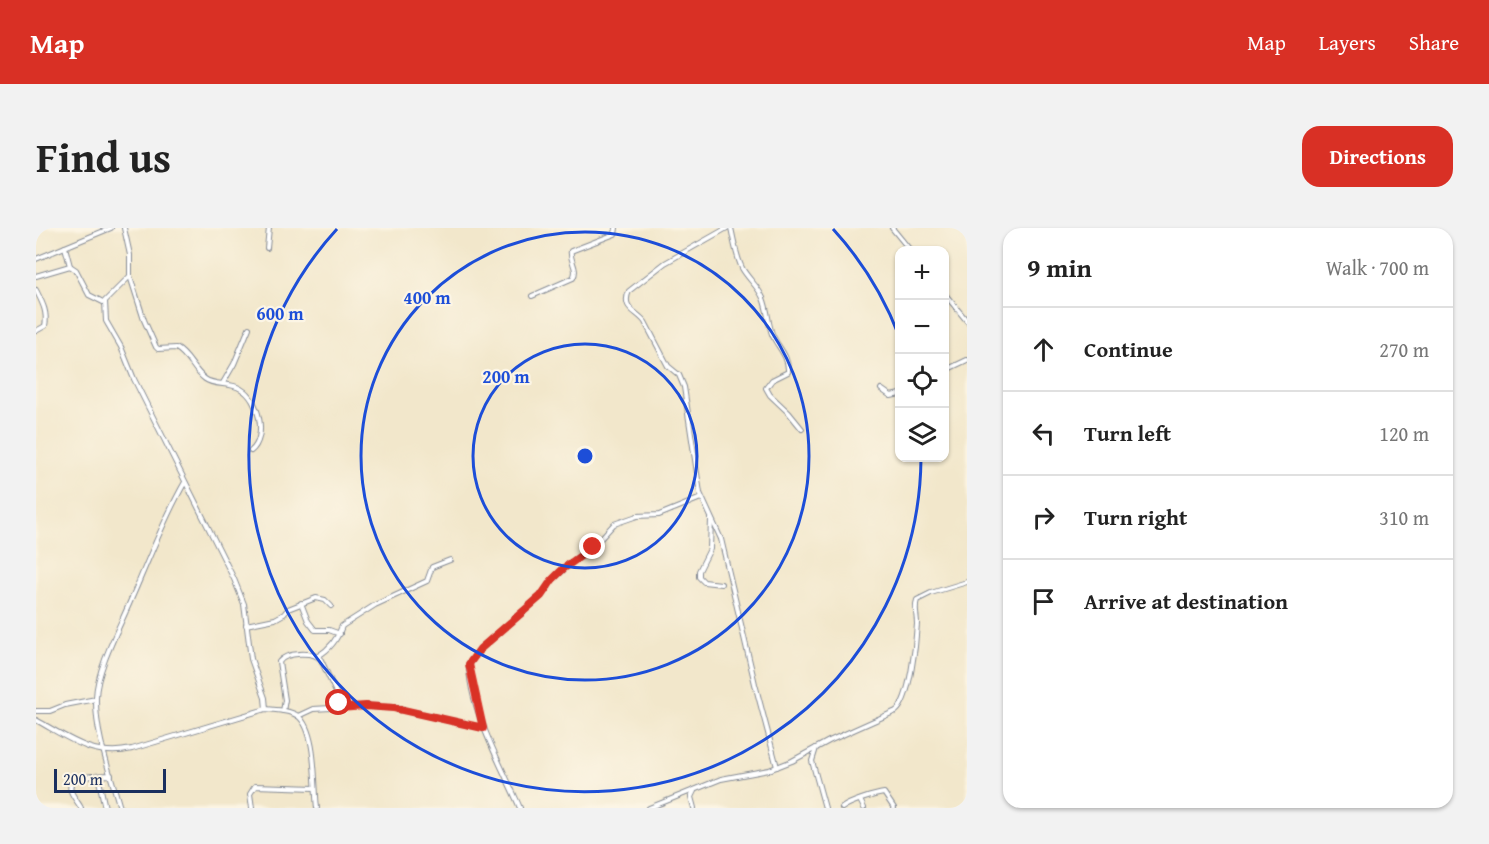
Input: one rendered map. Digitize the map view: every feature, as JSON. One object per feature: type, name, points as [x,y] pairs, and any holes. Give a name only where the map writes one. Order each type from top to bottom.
[{"type":"street","points":[[36,259],[111,228]]},
{"type":"street","points":[[124,228],[130,255],[130,276],[144,320],[156,347],[158,349],[176,348],[205,379],[234,386],[246,392],[258,416],[261,433],[258,443],[251,451]]},
{"type":"street","points":[[267,248],[269,228]]},
{"type":"street","points":[[532,296],[573,278],[575,271],[571,251],[615,234],[616,228]]},
{"type":"street","points":[[777,767],[721,539],[701,498],[682,379],[668,366],[642,317],[627,306],[626,298],[629,291],[664,263],[729,228],[739,261],[745,274],[758,288],[764,300],[772,334],[781,347],[788,365],[788,372],[772,380],[766,388],[802,429]]},
{"type":"street","points":[[892,228],[907,246]]},
{"type":"street","points":[[65,247],[70,266],[76,270],[89,295],[105,303]]},
{"type":"street","points":[[36,276],[70,266]]},
{"type":"street","points":[[130,276],[105,303],[105,318],[122,347],[134,379],[234,579],[244,604],[251,659],[265,698],[266,709]]},
{"type":"street","points":[[36,290],[46,318],[45,326],[36,331]]},
{"type":"street","points":[[949,297],[967,321]]},
{"type":"street","points":[[223,383],[234,364],[249,328]]},
{"type":"street","points":[[949,369],[967,360]]},
{"type":"street","points":[[881,389],[891,396],[895,395]]},
{"type":"street","points":[[120,808],[105,752],[96,699],[100,678],[171,505],[185,481]]},
{"type":"street","points":[[520,808],[495,749],[483,728],[468,667],[480,649],[541,596],[552,580],[593,547],[614,524],[637,516],[659,515],[701,498]]},
{"type":"street","points":[[711,518],[710,549],[699,571],[699,577],[704,582],[721,584]]},
{"type":"street","points":[[318,656],[329,649],[340,634],[342,626],[375,605],[427,581],[432,567],[450,560]]},
{"type":"street","points":[[649,808],[721,779],[777,767],[900,708],[906,692],[914,649],[917,600],[931,593],[967,582]]},
{"type":"street","points":[[246,625],[275,619],[288,609],[320,598],[331,606]]},
{"type":"street","points":[[301,603],[308,621],[315,630],[329,630],[340,634]]},
{"type":"street","points":[[283,711],[285,700],[280,659],[285,656],[312,654],[318,656],[339,699],[339,708]]},
{"type":"street","points":[[36,711],[50,711],[65,705],[96,699]]},
{"type":"street","points":[[298,716],[313,709],[366,706],[394,708],[483,728]]},
{"type":"street","points":[[36,720],[87,747],[105,752],[132,749],[266,709],[283,711],[298,716],[309,734],[317,808]]},
{"type":"street","points":[[816,748],[812,761],[825,808]]},
{"type":"street","points":[[81,808],[70,790],[70,784],[77,778],[111,775]]},
{"type":"street","points":[[98,776],[105,808]]},
{"type":"street","points":[[252,808],[250,794],[255,786],[315,788]]},
{"type":"street","points":[[694,790],[691,797],[694,808]]},
{"type":"street","points":[[842,808],[852,801],[884,793],[894,808]]},
{"type":"street","points":[[860,800],[864,808]]},
{"type":"route","points":[[339,703],[339,708],[366,706],[394,708],[483,728],[469,673],[469,664],[480,649],[541,596],[564,568],[593,547]]}]
